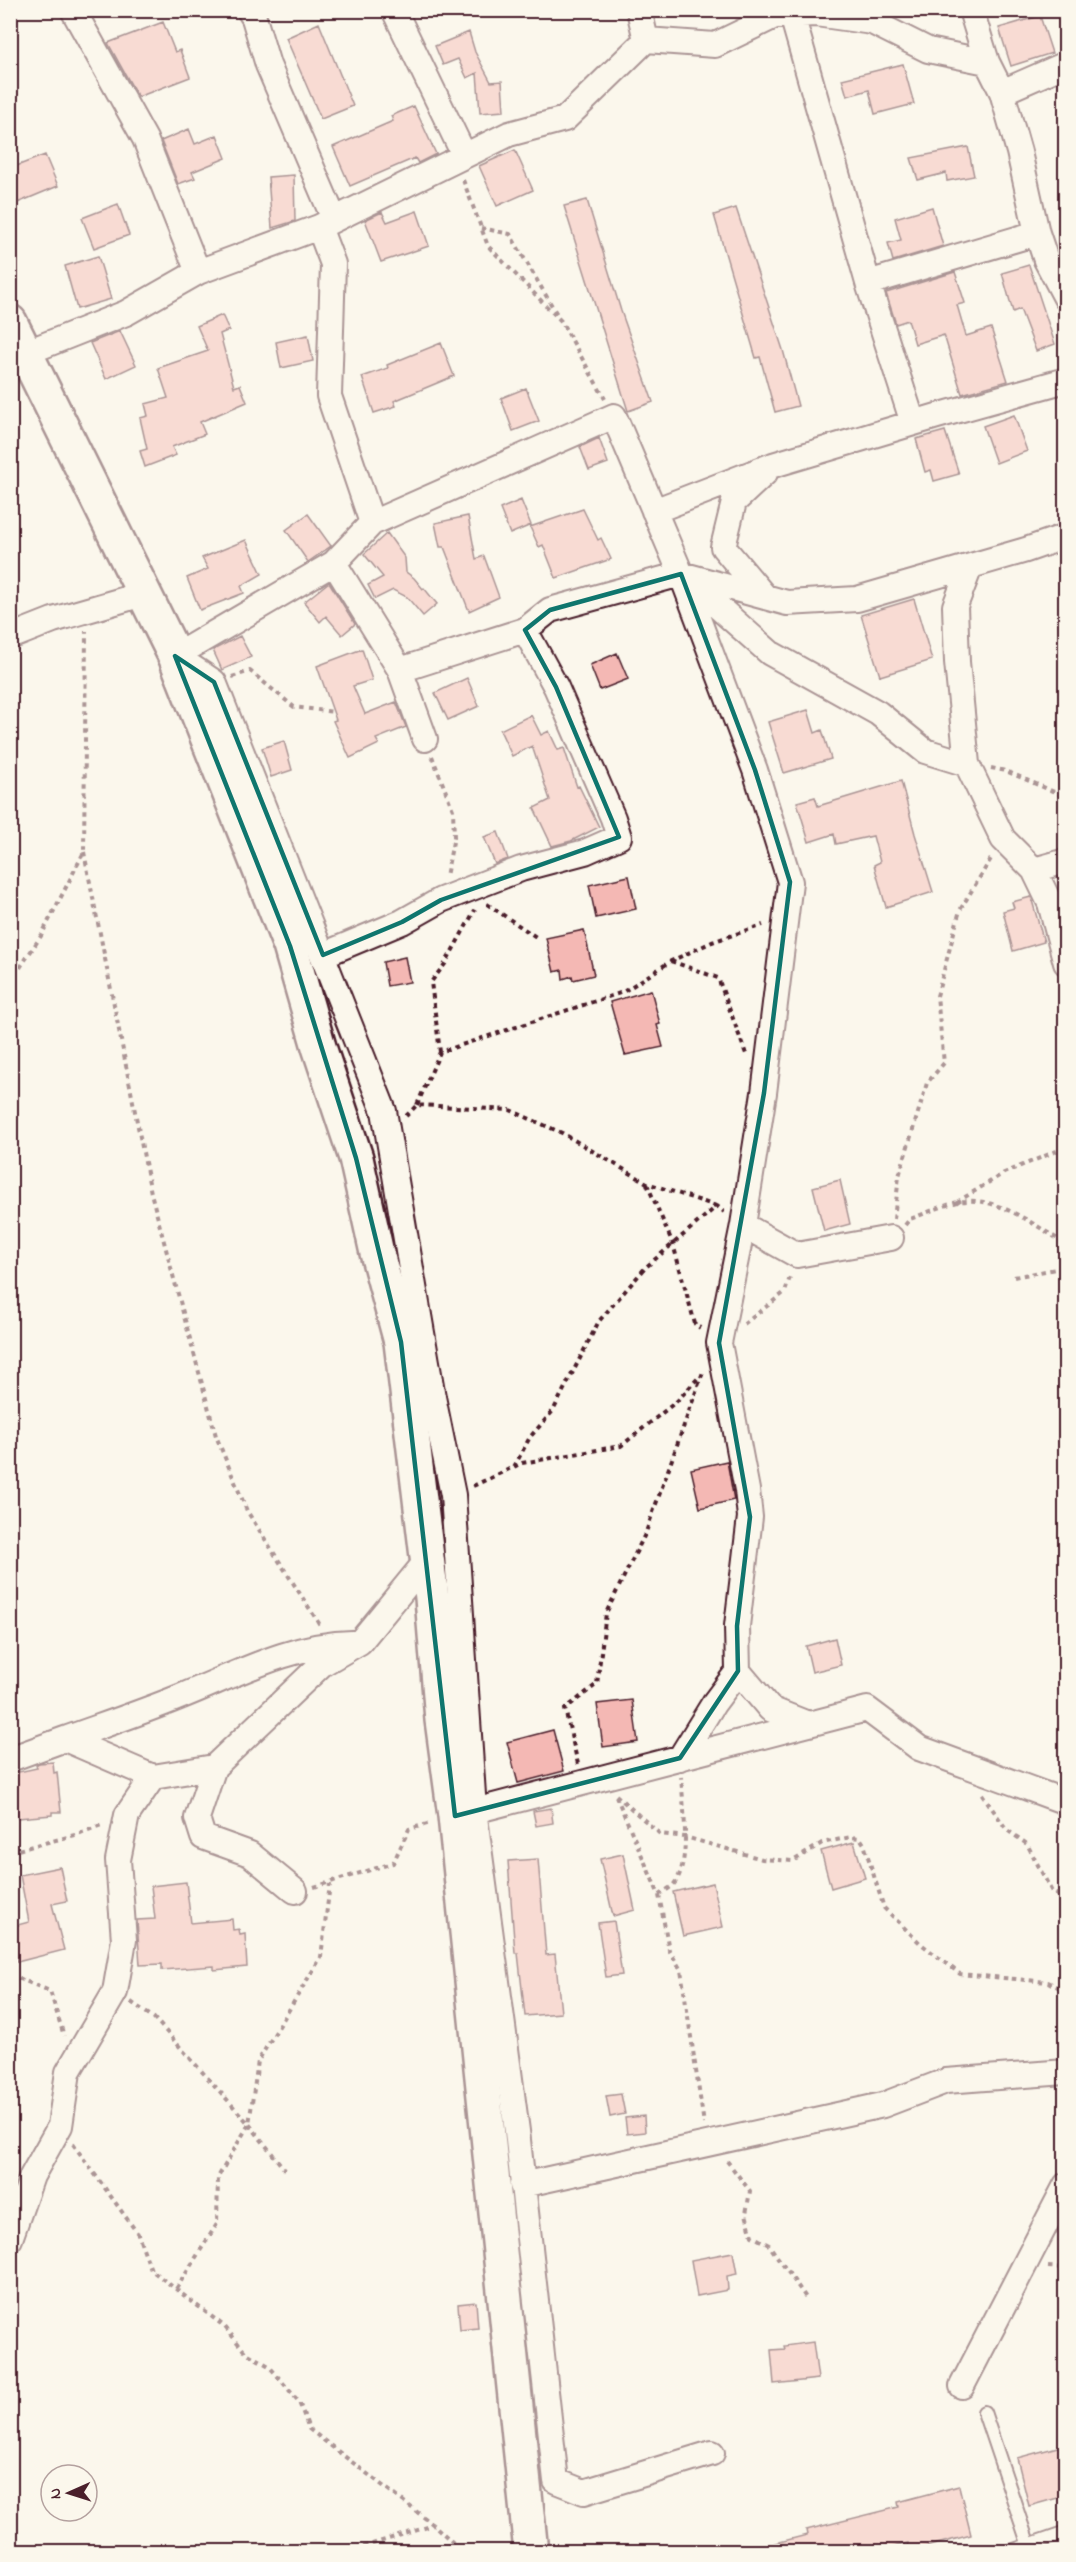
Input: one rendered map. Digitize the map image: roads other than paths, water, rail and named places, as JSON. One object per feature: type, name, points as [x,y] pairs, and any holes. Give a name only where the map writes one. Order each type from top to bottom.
[{"type":"main road","points":[[10,322],[18,356],[175,656],[290,946],[319,1047],[356,1158],[377,1253],[401,1342],[428,1559],[442,1720],[465,1813],[531,2552]]},
{"type":"street","points":[[73,10],[145,139],[198,272]]},
{"type":"street","points":[[249,10],[254,18],[268,65],[327,223],[333,264],[329,396],[372,523]]},
{"type":"street","points":[[394,10],[459,157]]},
{"type":"street","points":[[639,10],[646,40]]},
{"type":"street","points":[[971,10],[987,62],[1002,92],[1019,152],[1036,233],[1046,260],[1065,298]]},
{"type":"street","points":[[18,356],[126,313],[198,272],[327,223],[509,134],[565,119],[646,40],[715,45],[775,16],[796,13],[816,14],[872,22],[928,50],[987,62]]},
{"type":"street","points":[[796,13],[868,283],[913,423]]},
{"type":"street","points":[[1002,92],[1065,63]]},
{"type":"street","points":[[868,283],[1036,233]]},
{"type":"street","points":[[654,511],[773,465],[1065,380]]},
{"type":"street","points":[[680,1758],[714,1703],[738,1671],[737,1626],[750,1517],[719,1343],[743,1225],[764,1093],[790,882],[755,770],[681,573],[614,416],[372,523],[334,562],[175,656],[214,682],[384,1111],[433,1397],[453,1496],[465,1813],[522,2185],[556,2481],[584,2492],[712,2453]]},
{"type":"street","points":[[765,597],[723,547],[734,502],[773,465]]},
{"type":"street","points":[[400,670],[525,630],[550,610],[681,573],[787,603],[857,599],[1065,537]]},
{"type":"street","points":[[334,562],[400,670],[424,739]]},
{"type":"street","points":[[970,567],[955,606],[957,662],[968,764],[1003,839],[1034,870],[1050,903],[1065,963]]},
{"type":"street","points":[[681,573],[770,653],[878,713],[925,751],[968,764]]},
{"type":"street","points":[[925,579],[955,606]]},
{"type":"street","points":[[10,637],[53,620],[143,594]]},
{"type":"street","points":[[322,955],[402,922],[441,900],[520,870],[585,852],[619,837],[614,818],[556,687],[525,630]]},
{"type":"street","points":[[1034,870],[1065,861]]},
{"type":"street","points":[[743,1225],[797,1255],[891,1238]]},
{"type":"street","points":[[295,1891],[250,1854],[203,1837],[196,1818],[214,1767],[322,1664],[360,1642],[428,1559]]},
{"type":"street","points":[[10,1759],[174,1699],[287,1653],[331,1643],[360,1642]]},
{"type":"street","points":[[738,1671],[770,1709],[808,1724]]},
{"type":"street","points":[[465,1813],[867,1709],[919,1748],[1065,1802]]},
{"type":"street","points":[[65,1739],[153,1777],[214,1767]]},
{"type":"street","points":[[10,2238],[32,2176],[60,2126],[68,2072],[115,1992],[124,1940],[118,1860],[127,1815],[153,1777]]},
{"type":"street","points":[[522,2185],[883,2105],[946,2081],[1065,2072]]},
{"type":"street","points":[[962,2386],[1065,2186]]},
{"type":"lane","points":[[984,2412],[1029,2548]]},
{"type":"lane","points":[[1008,2552],[1029,2548],[1065,2532]]}]
